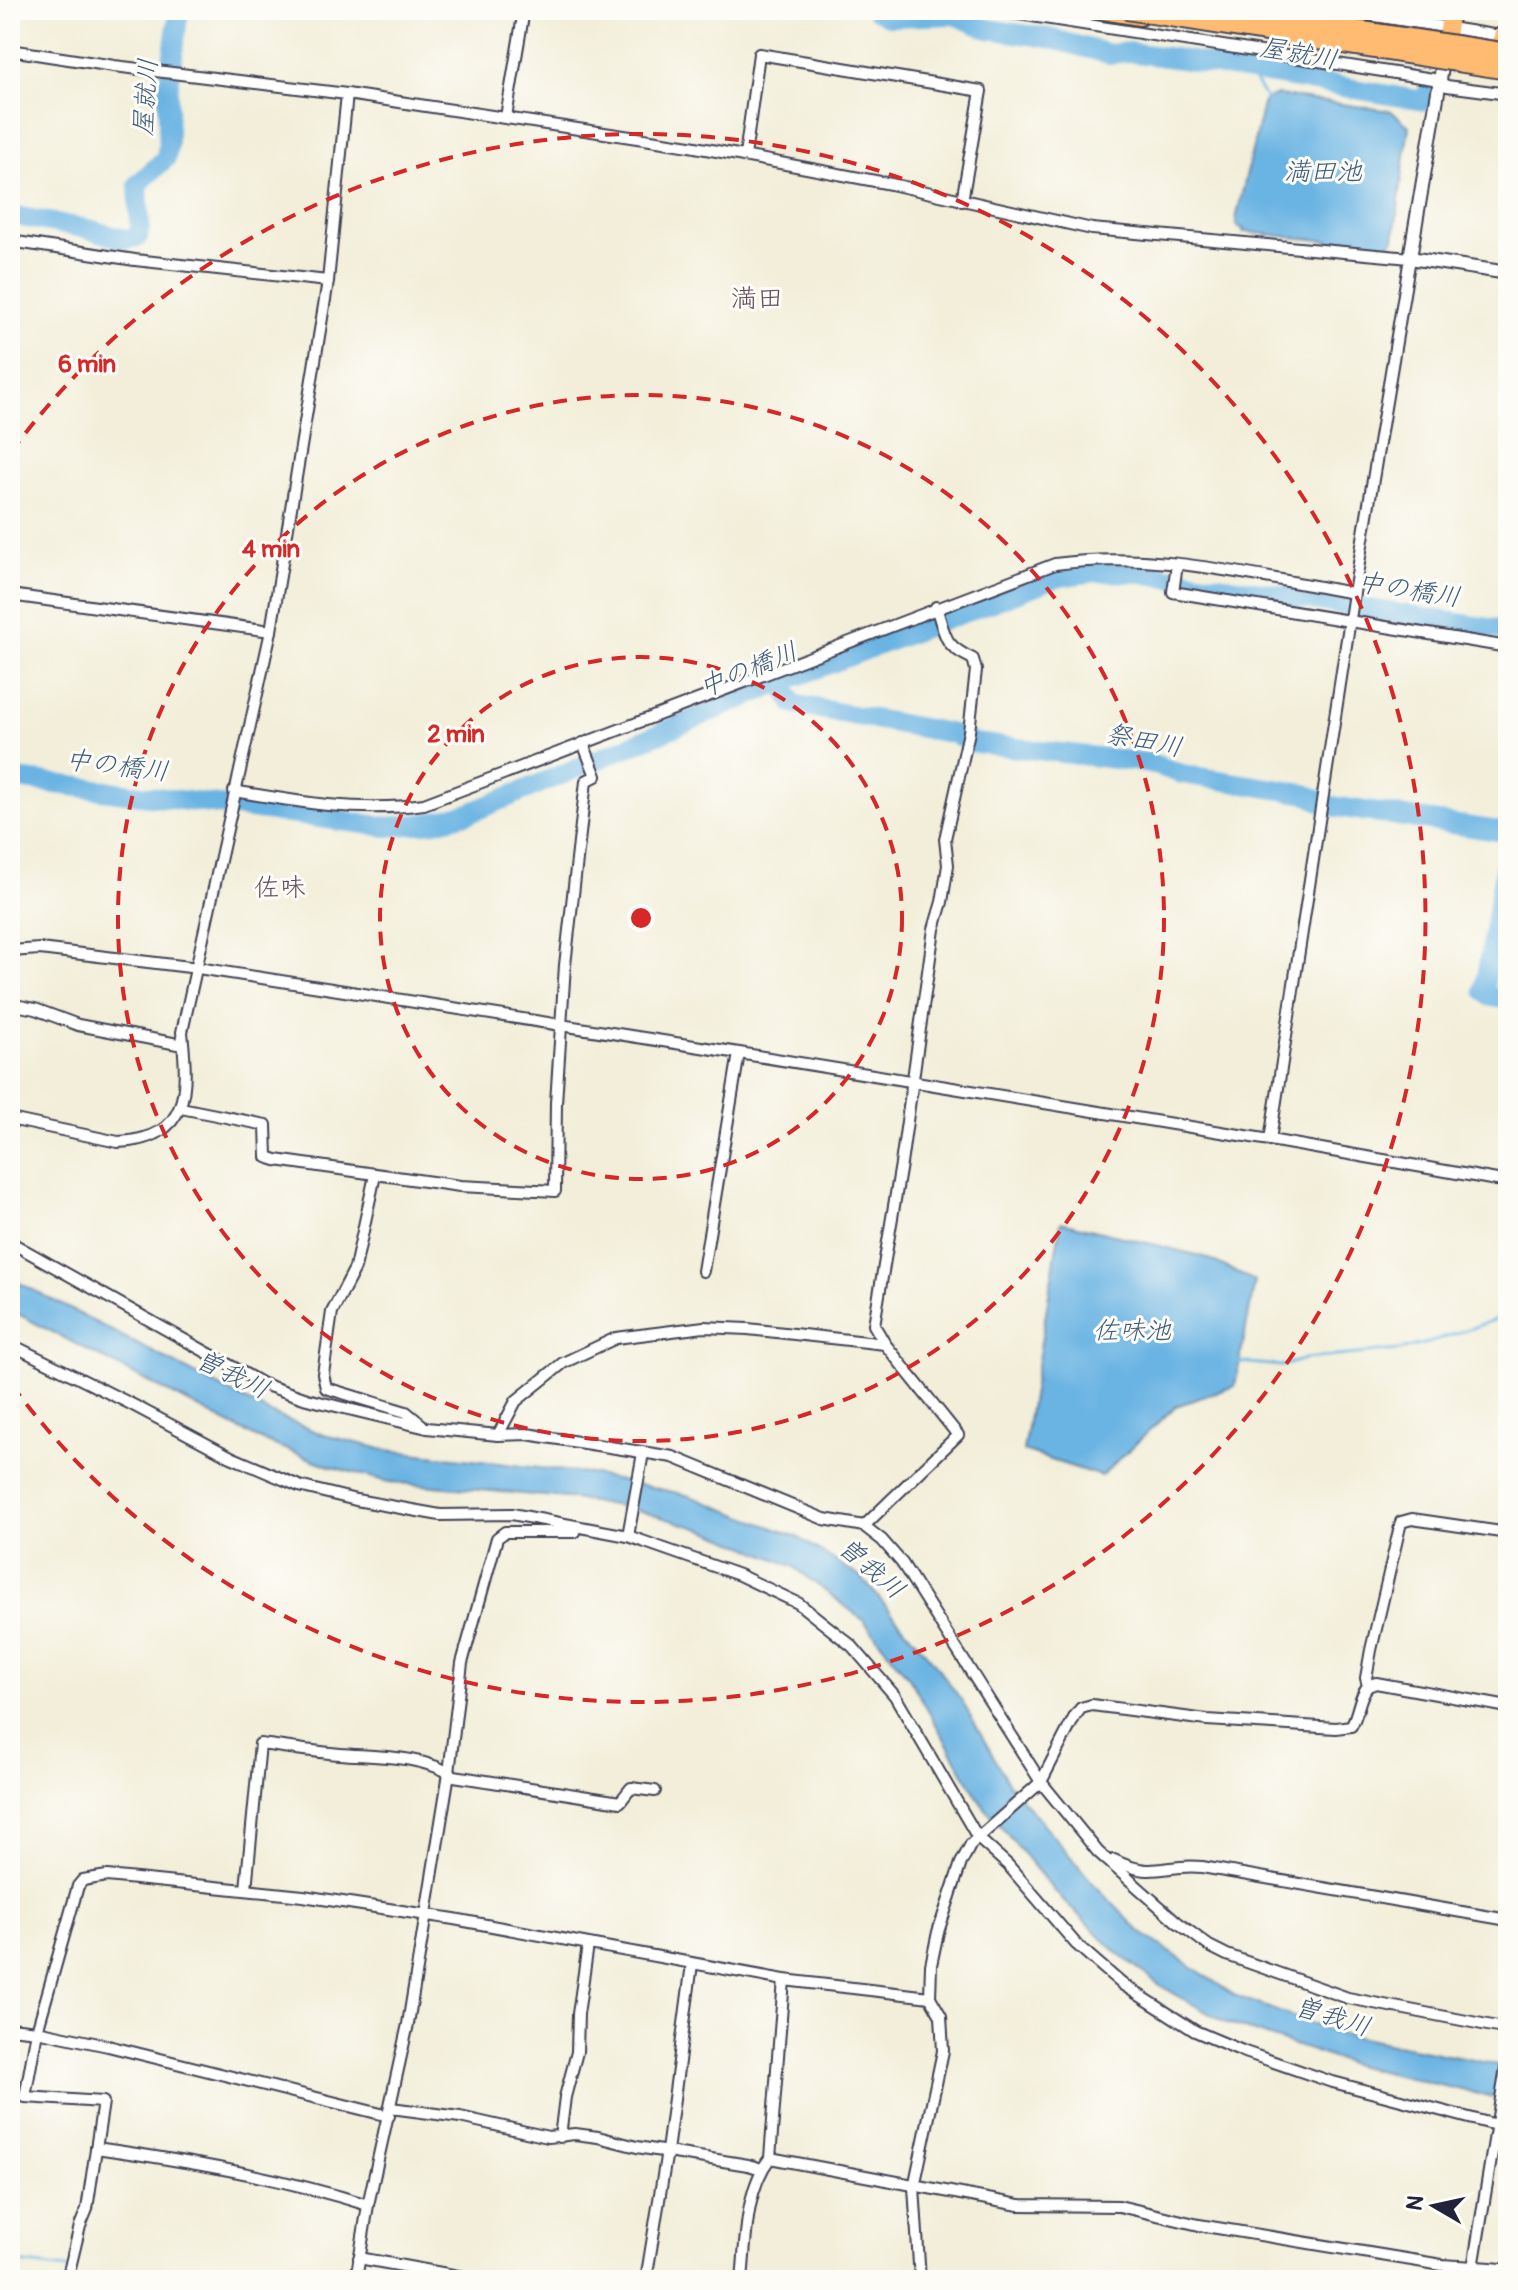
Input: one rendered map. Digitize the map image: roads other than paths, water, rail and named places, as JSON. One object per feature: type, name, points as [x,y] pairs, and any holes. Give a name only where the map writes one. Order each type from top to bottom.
[{"type":"highway","points":[[1103,10],[1508,71]]},
{"type":"highway","points":[[1126,10],[1508,71]]},
{"type":"highway","points":[[1224,10],[1506,46]]},
{"type":"highway","points":[[1242,10],[1447,34],[1506,46]]},
{"type":"main road","points":[[1443,62],[1451,10]]},
{"type":"street","points":[[506,117],[524,10]]},
{"type":"street","points":[[993,10],[1418,76],[1447,86],[1508,94]]},
{"type":"street","points":[[1338,10],[1447,34]]},
{"type":"street","points":[[10,50],[114,66],[347,94],[745,156],[891,184],[1092,229],[1410,258],[1508,273]]},
{"type":"street","points":[[745,156],[759,54],[981,91],[962,201]]},
{"type":"street","points":[[1270,1140],[1354,594],[1443,62]]},
{"type":"street","points":[[10,1119],[89,1137],[128,1142],[161,1133],[169,1127],[181,1108],[186,1054],[182,1032],[271,631],[328,281],[347,94]]},
{"type":"street","points":[[10,241],[135,260],[328,281]]},
{"type":"street","points":[[234,791],[314,805],[390,809],[424,804],[1055,564],[1114,560],[1177,566],[1354,594]]},
{"type":"street","points":[[1177,566],[1173,592],[1508,647]]},
{"type":"street","points":[[10,595],[271,631]]},
{"type":"street","points":[[864,1526],[958,1435],[885,1344],[874,1325],[901,1164],[934,929],[948,865],[945,839],[969,732],[976,670],[973,659],[951,648],[946,642],[936,608]]},
{"type":"street","points":[[181,1108],[266,1125],[267,1157],[460,1186],[555,1191],[556,1103],[565,965],[586,781],[596,776],[584,744]]},
{"type":"street","points":[[10,951],[40,949],[198,968],[739,1053],[1508,1182]]},
{"type":"street","points":[[10,1004],[35,1009],[78,1025],[183,1045]]},
{"type":"street","points":[[703,1271],[739,1053]]},
{"type":"street","points":[[375,1175],[355,1268],[332,1312],[323,1374],[326,1388],[406,1412],[427,1428]]},
{"type":"street","points":[[10,1242],[263,1384],[307,1399],[427,1428],[498,1435],[527,1434],[642,1457],[673,1457],[824,1519],[864,1526],[882,1540],[909,1573],[1039,1785],[1098,1852],[1177,1922],[1209,1946],[1227,1955],[1348,1998],[1508,2029]]},
{"type":"street","points":[[498,1435],[516,1401],[563,1363],[616,1338],[704,1327],[885,1344]]},
{"type":"street","points":[[10,1344],[231,1457],[299,1486],[440,1515],[512,1514],[601,1532]]},
{"type":"street","points":[[629,1532],[642,1457]]},
{"type":"street","points":[[920,2280],[914,2187],[943,2051],[941,2016],[930,1997],[931,1965],[938,1932],[961,1863],[971,1844],[1039,1785],[1081,1708],[1092,1705],[1207,1720],[1336,1728],[1351,1726],[1368,1686],[1366,1678],[1371,1650],[1401,1522],[1412,1519],[1508,1533]]},
{"type":"street","points":[[356,2280],[368,2205],[408,2024],[449,1773],[462,1663],[497,1538],[505,1532],[629,1532],[739,1575],[808,1609],[867,1662],[895,1696],[982,1834],[1076,1944],[1122,1984],[1195,2031],[1245,2052],[1329,2081],[1496,2125]]},
{"type":"street","points":[[1368,1686],[1376,1683],[1508,1707]]},
{"type":"street","points":[[246,1889],[260,1744],[379,1756],[443,1768],[454,1776],[620,1802],[631,1788],[655,1791]]},
{"type":"street","points":[[1098,1852],[1138,1871],[1202,1867],[1508,1920]]},
{"type":"street","points":[[69,2273],[87,2209],[103,2102],[25,2097],[37,2031],[78,1886],[83,1880],[107,1876],[246,1889],[425,1914],[784,1980],[930,1997]]},
{"type":"street","points":[[560,2137],[565,2097],[577,2052],[578,2014],[588,1945]]},
{"type":"street","points":[[646,2280],[692,1964]]},
{"type":"street","points":[[742,2280],[748,2222],[762,2169],[770,2158],[784,1980]]},
{"type":"street","points":[[10,2028],[37,2031],[390,2112],[460,2117],[548,2137],[575,2134],[598,2137],[762,2169]]},
{"type":"street","points":[[1471,2280],[1508,2056]]},
{"type":"street","points":[[96,2148],[169,2158],[302,2185],[368,2205]]},
{"type":"street","points":[[770,2158],[1019,2205],[1119,2206],[1199,2225],[1473,2268],[1490,2266],[1508,2270]]},
{"type":"street","points":[[359,2258],[480,2280]]},
{"type":"water","name":"満田池","points":[[1276,95],[1391,111],[1409,126],[1394,238],[1387,247],[1243,232],[1244,229],[1237,227],[1236,219],[1264,100]]},
{"type":"water","name":"佐味池","points":[[1061,1222],[1205,1257],[1255,1281],[1235,1386],[1176,1406],[1101,1476],[1023,1451]]},
{"type":"water","points":[[10,1278],[270,1413],[324,1435],[386,1450],[591,1474],[687,1495],[798,1537],[862,1578],[933,1661],[962,1701],[1009,1784],[1092,1882],[1139,1931],[1234,1995],[1336,2033],[1508,2067],[1508,2101],[1354,2065],[1224,2022],[1161,1986],[1116,1952],[1057,1894],[981,1803],[910,1679],[863,1620],[793,1566],[705,1530],[626,1507],[567,1498],[389,1482],[332,1467],[256,1438],[10,1310]]},
{"type":"waterway","name":"屋就川","points":[[10,215],[124,239],[138,237],[138,184],[166,158],[168,91],[179,10]]},
{"type":"waterway","name":"屋就川","points":[[876,10],[890,17],[954,15],[988,29],[1049,38],[1109,54],[1130,52],[1180,59],[1424,101],[1427,93]]},
{"type":"waterway","points":[[1248,71],[1267,100]]},
{"type":"waterway","name":"中の橋川","points":[[10,778],[388,827],[435,822],[470,813],[782,682],[1058,577],[1095,572],[1142,573],[1508,631]]},
{"type":"waterway","name":"祭田川","points":[[782,682],[793,704],[954,734],[974,743],[1150,763],[1182,774],[1306,794],[1331,806],[1505,832],[1508,836]]},
{"type":"waterway","name":"祭田川","points":[[1508,847],[1484,990],[1491,997],[1508,1000]]},
{"type":"waterway","points":[[1238,1362],[1282,1366],[1305,1359],[1399,1350],[1432,1342],[1508,1315]]},
{"type":"waterway","points":[[10,2262],[67,2269]]},
{"type":"district","name":"満田","points":[[757,298]]},
{"type":"district","name":"佐味","points":[[280,887]]},
{"type":"water label","name":"曽我川","points":[[233,1374]]},
{"type":"water label","name":"曽我川","points":[[872,1568]]},
{"type":"water label","name":"曽我川","points":[[1333,2016]]}]
